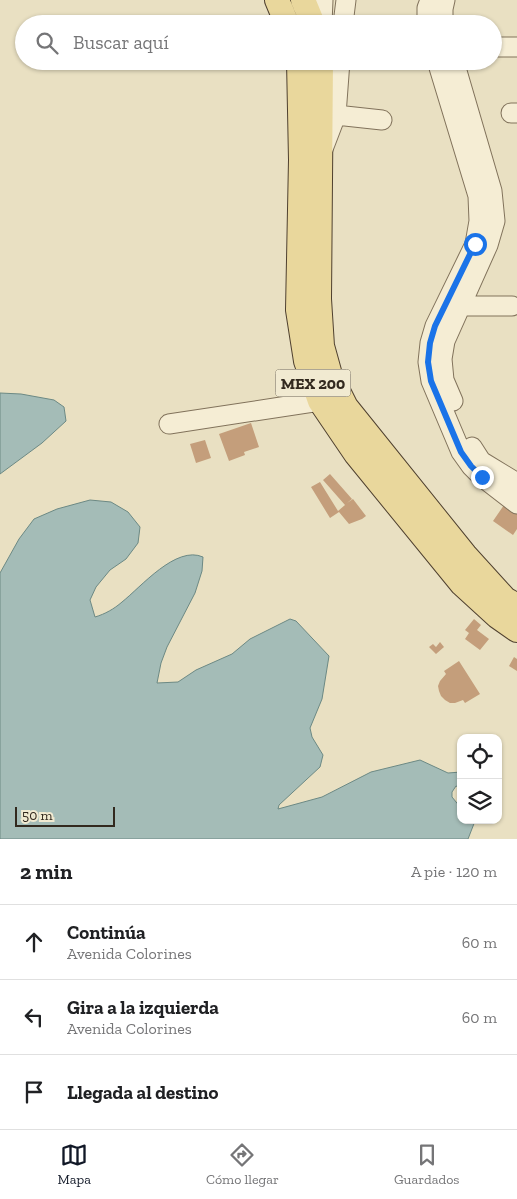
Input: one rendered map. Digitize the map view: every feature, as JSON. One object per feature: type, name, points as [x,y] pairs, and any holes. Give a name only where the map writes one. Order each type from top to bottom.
[{"type":"main road","name":"MEX 200","points":[[299,70],[301,160],[298,310],[306,361],[320,401],[356,454],[462,584],[497,616],[517,630]]},
{"type":"main road","name":"MEX 200","points":[[321,70],[319,299],[322,346],[330,375],[346,407],[465,555],[505,599],[517,606]]},
{"type":"street","points":[[344,15],[346,0]]},
{"type":"street","points":[[427,15],[427,8],[430,0]]},
{"type":"street","points":[[443,15],[445,0]]},
{"type":"street","points":[[502,47],[517,47]]},
{"type":"street","points":[[320,157],[336,116],[339,70]]},
{"type":"street","points":[[440,70],[478,196],[479,221],[475,244],[435,326],[430,343],[428,362],[431,381],[461,452],[482,477],[517,504]]},
{"type":"street","points":[[457,70],[492,191],[495,221],[488,246],[445,341],[442,359],[444,380],[474,450],[481,461],[517,483]]},
{"type":"street","points":[[336,116],[382,120]]},
{"type":"street","points":[[461,306],[512,306]]},
{"type":"street","points":[[169,424],[320,401]]},
{"type":"water","points":[[0,393],[21,394],[54,400],[64,407],[66,421],[42,443],[0,474]]},
{"type":"water","points":[[90,500],[111,502],[128,512],[140,527],[138,543],[126,559],[110,570],[96,587],[90,600],[95,617],[116,607],[160,569],[171,562],[193,555],[203,557],[202,571],[195,593],[167,647],[157,683],[178,682],[196,670],[232,654],[250,639],[290,619],[296,621],[329,656],[322,699],[310,728],[312,737],[323,755],[320,767],[279,805],[278,809],[322,797],[371,772],[420,760],[448,773],[457,772],[457,786],[452,792],[452,797],[457,803],[457,824],[474,824],[468,839],[0,839],[0,573],[19,539],[34,519],[57,509]]},
{"type":"building","points":[[251,423],[259,447],[244,452],[245,455],[229,461],[219,434]]},
{"type":"building","points":[[205,440],[211,458],[196,463],[190,444]]},
{"type":"building","points":[[330,474],[352,499],[347,503],[353,499],[366,516],[349,524],[339,512],[330,518],[311,487],[320,482],[338,511],[345,505],[323,480]]},
{"type":"building","points":[[504,505],[517,513],[517,529],[513,535],[493,521]]},
{"type":"building","points":[[474,619],[481,625],[477,630],[489,639],[480,650],[465,639],[469,633],[465,630]]},
{"type":"building","points":[[440,642],[444,647],[436,654],[429,647],[433,644],[436,647]]},
{"type":"building","points":[[514,657],[517,659],[517,671],[509,666]]},
{"type":"building","points":[[459,661],[480,694],[465,703],[463,700],[450,703],[441,696],[438,686],[446,674],[444,671]]},
{"type":"route","points":[[475,244],[435,326],[430,343],[428,362],[431,381],[461,452],[482,477]]}]
